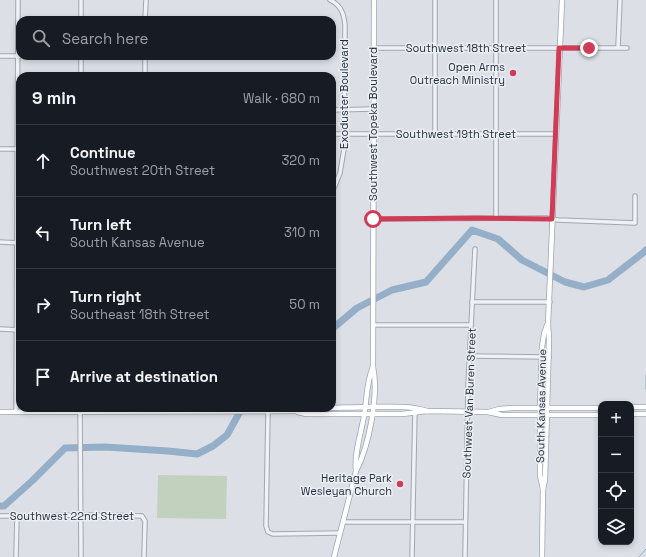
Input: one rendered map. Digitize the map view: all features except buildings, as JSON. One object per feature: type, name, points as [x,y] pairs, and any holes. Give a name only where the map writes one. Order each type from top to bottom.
[{"type":"main road","name":"Southwest Topeka Boulevard","points":[[334,557],[356,472],[362,460],[373,407],[375,379],[373,367],[374,0]]},
{"type":"main road","name":"South Kansas Avenue","points":[[543,489],[545,480],[549,356],[548,324],[562,0]]},
{"type":"main road","name":"South Kansas Avenue","points":[[542,557],[543,489],[540,468],[540,408],[544,334],[548,324]]},
{"type":"main road","name":"Southwest Topeka Boulevard","points":[[356,472],[355,463],[365,408],[368,377],[373,367]]},
{"type":"main road","points":[[336,409],[373,407],[427,411],[488,412],[502,415],[598,415]]},
{"type":"main road","points":[[634,407],[646,407]]},
{"type":"main road","points":[[488,412],[499,409],[598,408]]},
{"type":"main road","points":[[299,412],[306,414],[372,414],[415,410]]},
{"type":"main road","points":[[0,412],[16,412]]},
{"type":"main road","points":[[226,412],[268,412]]},
{"type":"main road","points":[[634,414],[646,414]]},
{"type":"street","points":[[18,0],[18,16]]},
{"type":"street","points":[[81,0],[81,16]]},
{"type":"street","points":[[146,0],[146,16]]},
{"type":"street","name":"Exoduster Boulevard","points":[[330,0],[339,7],[343,13],[344,19],[345,134],[342,167],[336,183]]},
{"type":"street","points":[[435,0],[435,134]]},
{"type":"street","points":[[496,0],[496,218]]},
{"type":"street","points":[[618,48],[620,0]]},
{"type":"street","name":"Southwest 18th Street","points":[[374,48],[627,48]]},
{"type":"street","points":[[0,56],[16,56]]},
{"type":"street","points":[[19,60],[19,72]]},
{"type":"street","points":[[81,60],[81,72]]},
{"type":"street","points":[[145,60],[145,72]]},
{"type":"street","points":[[336,110],[373,109]]},
{"type":"street","name":"Southwest 19th Street","points":[[336,134],[556,134]]},
{"type":"street","points":[[0,149],[16,149]]},
{"type":"street","points":[[373,219],[496,218],[635,223],[635,196]]},
{"type":"street","points":[[0,242],[16,243]]},
{"type":"street","name":"Southwest Van Buren Street","points":[[465,557],[468,412],[475,249]]},
{"type":"street","points":[[472,302],[550,302]]},
{"type":"street","points":[[374,325],[471,325]]},
{"type":"street","points":[[0,330],[16,330]]},
{"type":"street","points":[[470,356],[549,356]]},
{"type":"street","points":[[412,557],[415,410]]},
{"type":"street","points":[[80,412],[81,557]]},
{"type":"street","points":[[268,412],[266,526],[268,532],[273,534],[340,533]]},
{"type":"street","name":"Southwest 22nd Street","points":[[0,516],[140,515],[144,517],[145,521],[144,557]]},
{"type":"street","points":[[16,557],[17,516]]},
{"type":"street","points":[[343,522],[465,522]]},
{"type":"green space","points":[[158,475],[227,476],[226,519],[157,518]]},
{"type":"waterway","points":[[336,326],[357,308],[392,290],[426,282],[472,230],[498,239],[522,260],[565,282],[584,287],[608,280],[646,250]]},
{"type":"waterway","points":[[646,375],[646,389]]},
{"type":"waterway","points":[[0,506],[4,506],[65,448],[105,447],[197,454],[213,446],[227,435],[240,412]]},
{"type":"waterway","points":[[639,557],[646,549]]},
{"type":"place","name":"Open Arms Outreach Ministry","points":[[513,73]]},
{"type":"place","name":"Heritage Park Wesleyan Church","points":[[400,484]]},
{"type":"route","points":[[373,219],[552,219],[559,48],[589,48]]}]
